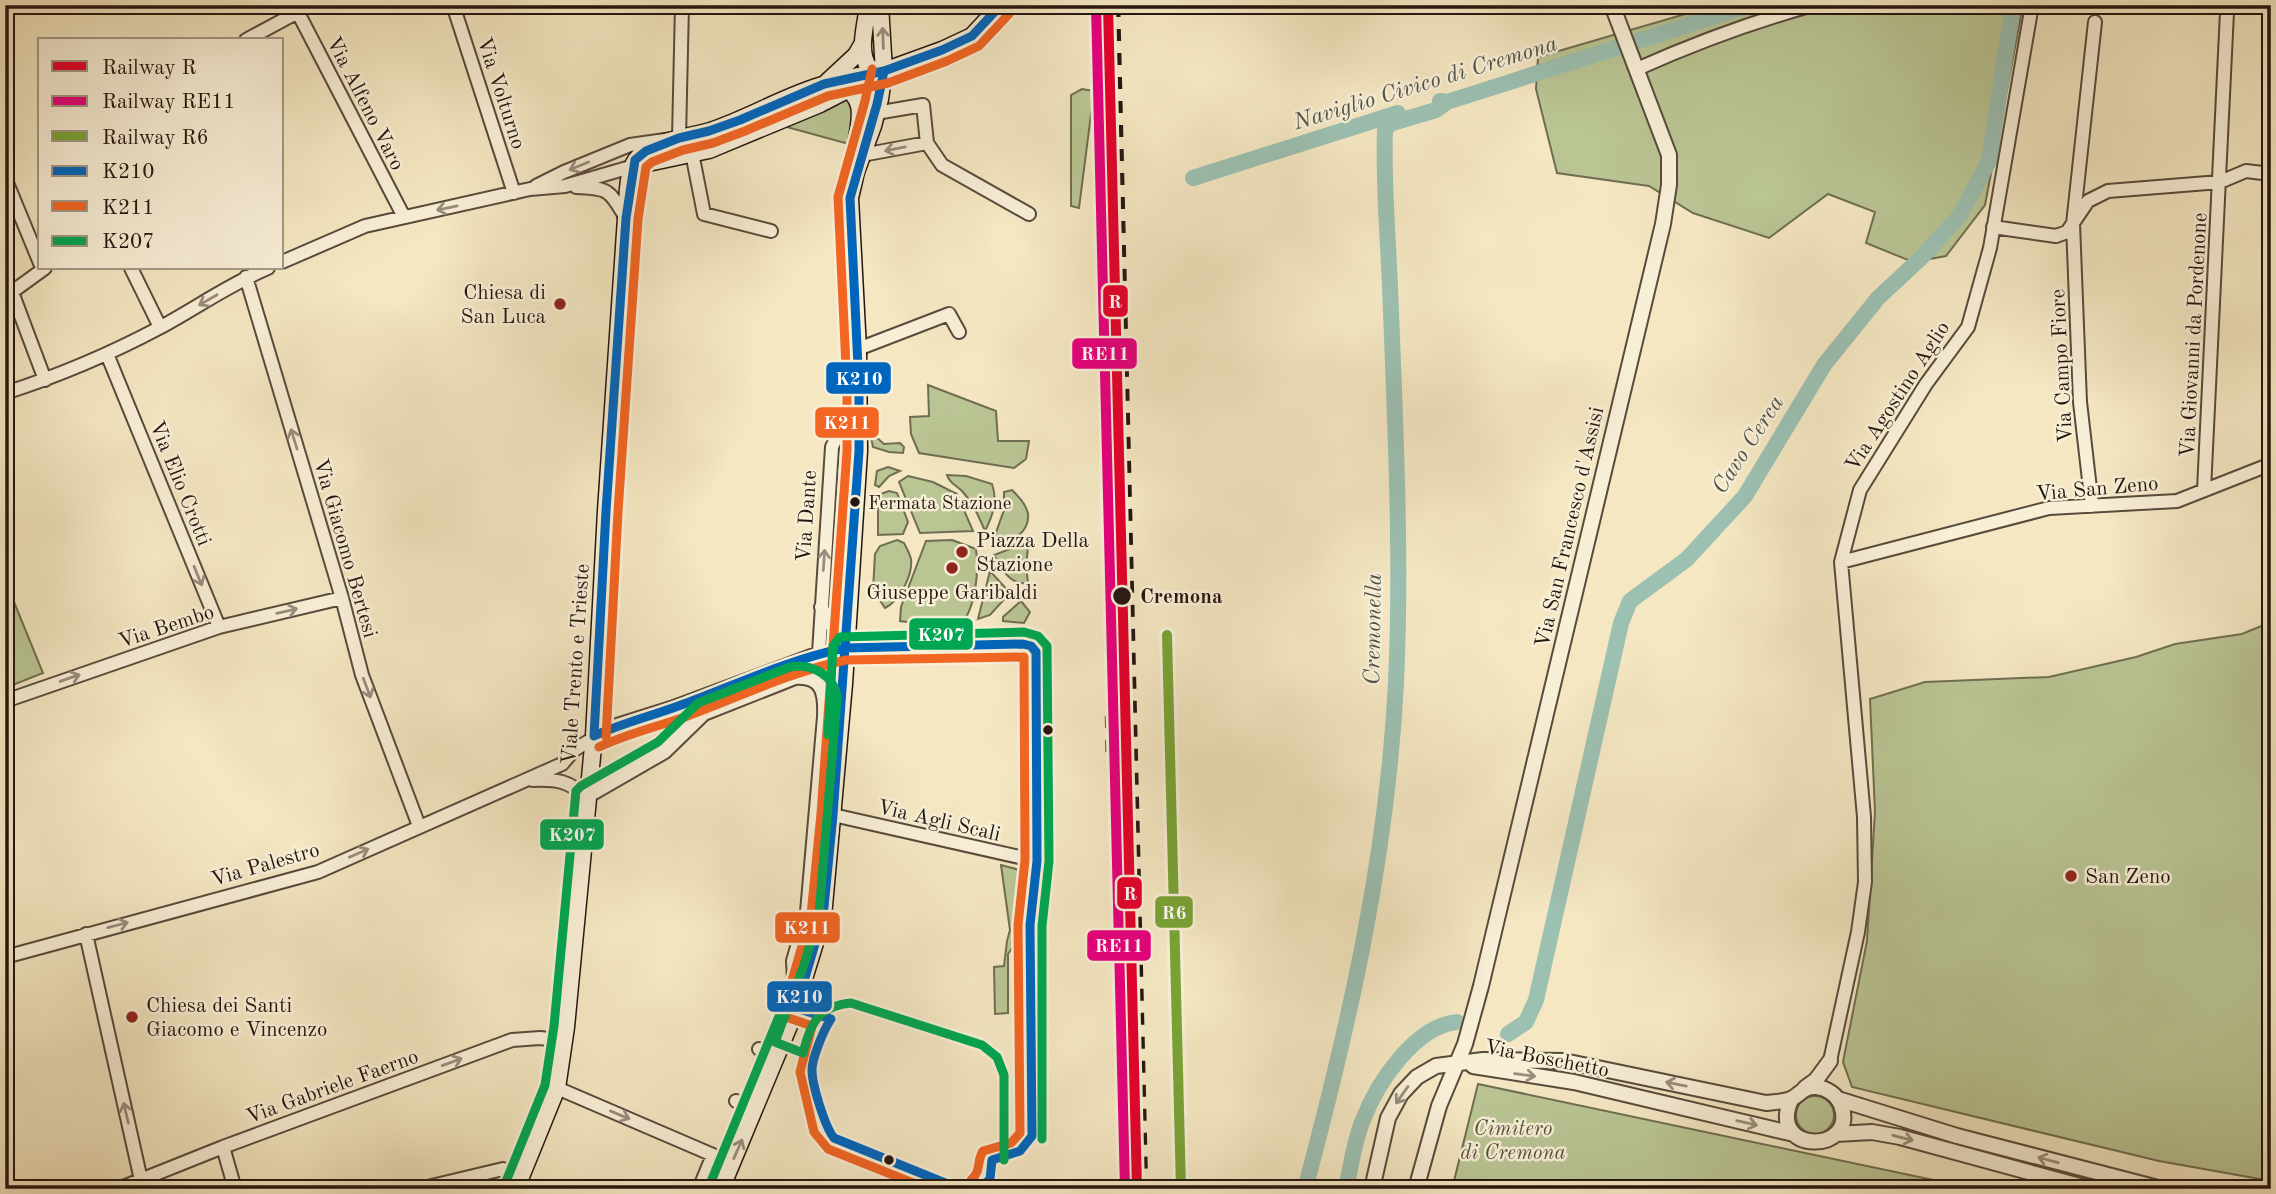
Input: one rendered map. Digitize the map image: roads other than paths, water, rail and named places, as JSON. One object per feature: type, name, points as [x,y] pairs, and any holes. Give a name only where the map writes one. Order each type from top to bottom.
[{"type":"main road","points":[[869,5],[861,47],[864,61],[869,68],[884,71]]},
{"type":"main road","points":[[856,172],[876,113],[884,71],[880,5]]},
{"type":"main road","points":[[632,171],[709,150],[794,115],[884,71],[942,50],[972,36],[1001,5]]},
{"type":"main road","points":[[824,84],[844,67],[861,47]]},
{"type":"main road","points":[[632,171],[635,160],[646,151],[679,138],[730,124],[824,84],[884,71]]},
{"type":"main road","points":[[824,84],[839,83],[856,95],[861,113],[854,148],[856,172]]},
{"type":"main road","name":"Viale Trento e Trieste","points":[[519,1182],[557,1088],[564,1041],[594,736],[606,511],[626,218],[632,171]]},
{"type":"main road","name":"Via Dante","points":[[723,1184],[796,1007],[823,917],[833,816],[859,451],[858,349],[850,198],[856,172]]},
{"type":"street","name":"Via Volturno","points":[[453,5],[514,193]]},
{"type":"street","points":[[530,189],[630,145],[679,138],[682,5]]},
{"type":"street","name":"Via San Francesco d'Assisi","points":[[1416,1189],[1439,1107],[1472,1020],[1664,224],[1669,185],[1669,155],[1612,5]]},
{"type":"street","points":[[1637,69],[1703,40],[1813,5]]},
{"type":"street","name":"Via Agostino Aglio","points":[[1835,1096],[1829,1081],[1830,1061],[1854,954],[1865,882],[1864,817],[1841,562],[1860,491],[1926,384],[1968,327],[1990,248],[2032,5]]},
{"type":"street","points":[[249,38],[296,9]]},
{"type":"street","name":"Via Alfeno Varo","points":[[296,9],[404,217]]},
{"type":"street","name":"Via Giovanni da Pordenone","points":[[2204,490],[2227,12]]},
{"type":"street","name":"Via Campo Fiore","points":[[2092,506],[2080,402],[2073,224],[2095,22]]},
{"type":"street","points":[[876,113],[923,106],[927,143],[942,165],[1029,214]]},
{"type":"street","points":[[862,155],[927,143]]},
{"type":"street","points":[[692,153],[704,214],[771,231]]},
{"type":"street","points":[[565,186],[632,171]]},
{"type":"street","points":[[1993,227],[2056,236],[2067,232],[2088,201],[2108,191],[2220,182],[2246,172],[2271,174]]},
{"type":"street","points":[[5,178],[38,258]]},
{"type":"street","points":[[284,261],[365,226],[530,189],[565,186],[601,188],[614,198],[626,218]]},
{"type":"street","points":[[40,270],[12,292],[45,380]]},
{"type":"street","points":[[132,270],[160,327]]},
{"type":"street","points":[[5,393],[45,380],[107,354],[264,270]]},
{"type":"street","name":"Via Giacomo Bertesi","points":[[246,278],[342,598],[362,675],[419,826]]},
{"type":"street","points":[[858,349],[949,314],[959,332]]},
{"type":"street","name":"Via Elio Crotti","points":[[107,354],[219,627]]},
{"type":"street","name":"Via Dante","points":[[818,653],[832,447],[859,388]]},
{"type":"street","name":"Via San Zeno","points":[[1841,562],[2049,508],[2177,501],[2271,464]]},
{"type":"street","name":"Via Bembo","points":[[5,701],[219,627],[342,598]]},
{"type":"street","points":[[821,607],[845,648]]},
{"type":"street","name":"Via Agli Scali","points":[[833,816],[1037,861],[1036,652],[1031,646],[845,648]]},
{"type":"street","name":"Via Palestro","points":[[5,957],[317,872],[562,764],[574,750],[594,736],[633,719],[671,709],[818,653],[845,648]]},
{"type":"street","name":"Via Dante","points":[[587,796],[664,752],[704,714],[795,678],[807,677],[816,682],[825,697],[807,912],[793,961],[796,1007]]},
{"type":"street","name":"Via Palestro","points":[[526,780],[562,781],[573,785],[587,796]]},
{"type":"street","points":[[816,814],[833,816]]},
{"type":"street","points":[[86,934],[141,1180]]},
{"type":"street","name":"Via Gabriele Faerno","points":[[118,1189],[223,1147],[512,1040],[540,1038],[564,1041]]},
{"type":"street","points":[[759,1049],[777,1055]]},
{"type":"street","name":"Via Boschetto","points":[[1458,1062],[1564,1061],[1766,1102],[1791,1100]]},
{"type":"street","name":"Via Agostino Aglio","points":[[1803,1090],[1816,1080],[1830,1061]]},
{"type":"street","points":[[1372,1189],[1388,1118],[1401,1094],[1417,1077],[1436,1066],[1458,1062]]},
{"type":"street","name":"Via Boschetto","points":[[1458,1062],[1499,1072],[1574,1082],[1794,1134],[1810,1143],[1828,1140],[1836,1134],[1872,1132],[1900,1137],[2091,1189]]},
{"type":"street","points":[[1794,1134],[1787,1117],[1791,1100],[1803,1090],[1818,1087],[1835,1096],[1957,1136],[2162,1189]]},
{"type":"street","points":[[557,1088],[713,1155],[699,1189]]},
{"type":"street","points":[[1835,1096],[1843,1117],[1836,1134]]},
{"type":"street","points":[[736,1101],[755,1108]]},
{"type":"street","points":[[223,1147],[235,1189]]},
{"type":"street","name":"Via Dante","points":[[713,1155],[723,1184]]},
{"type":"street","points":[[419,1189],[503,1169],[519,1182]]},
{"type":"waterway","name":"Naviglio Civico di Cremona","points":[[1440,101],[1447,102],[1751,5]]},
{"type":"waterway","name":"Cavo Cerca","points":[[1508,1034],[1526,1022],[1536,1000],[1621,623],[1630,601],[1687,559],[1745,496],[1824,365],[1878,298],[1921,258],[1960,215],[1989,161],[2013,5]]},
{"type":"waterway","name":"Cremonella","points":[[1305,1189],[1337,1064],[1364,939],[1384,812],[1396,683],[1398,535],[1385,131],[1389,124],[1436,110],[1447,102]]},
{"type":"waterway","name":"Naviglio Civico di Cremona","points":[[1193,178],[1398,113]]},
{"type":"waterway","name":"Cavo Cerca","points":[[1346,1189],[1360,1128],[1369,1105],[1388,1074],[1412,1045],[1441,1026],[1457,1022]]},
{"type":"railway","points":[[1118,5],[1146,1189]]},
{"type":"railway","points":[[1107,716],[1108,758]]},
{"type":"rail line","name":"RE11","points":[[1096,5],[1125,1189]]},
{"type":"rail line","name":"R","points":[[1108,5],[1137,1189]]},
{"type":"rail line","name":"R6","points":[[1167,635],[1181,1189]]},
{"type":"place","name":"Chiesa di San Luca","points":[[560,304]]},
{"type":"place","name":"Fermata Stazione","points":[[855,502]]},
{"type":"place","name":"Piazza Della Stazione","points":[[962,552]]},
{"type":"place","name":"Giuseppe Garibaldi","points":[[952,568]]},
{"type":"place","name":"Cremona","points":[[1122,596]]},
{"type":"place","name":"San Zeno","points":[[2071,876]]},
{"type":"place","name":"Chiesa dei Santi Giacomo e Vincenzo","points":[[132,1017]]},
{"type":"park label","name":"Cimitero di Cremona","points":[[1513,1140]]}]
